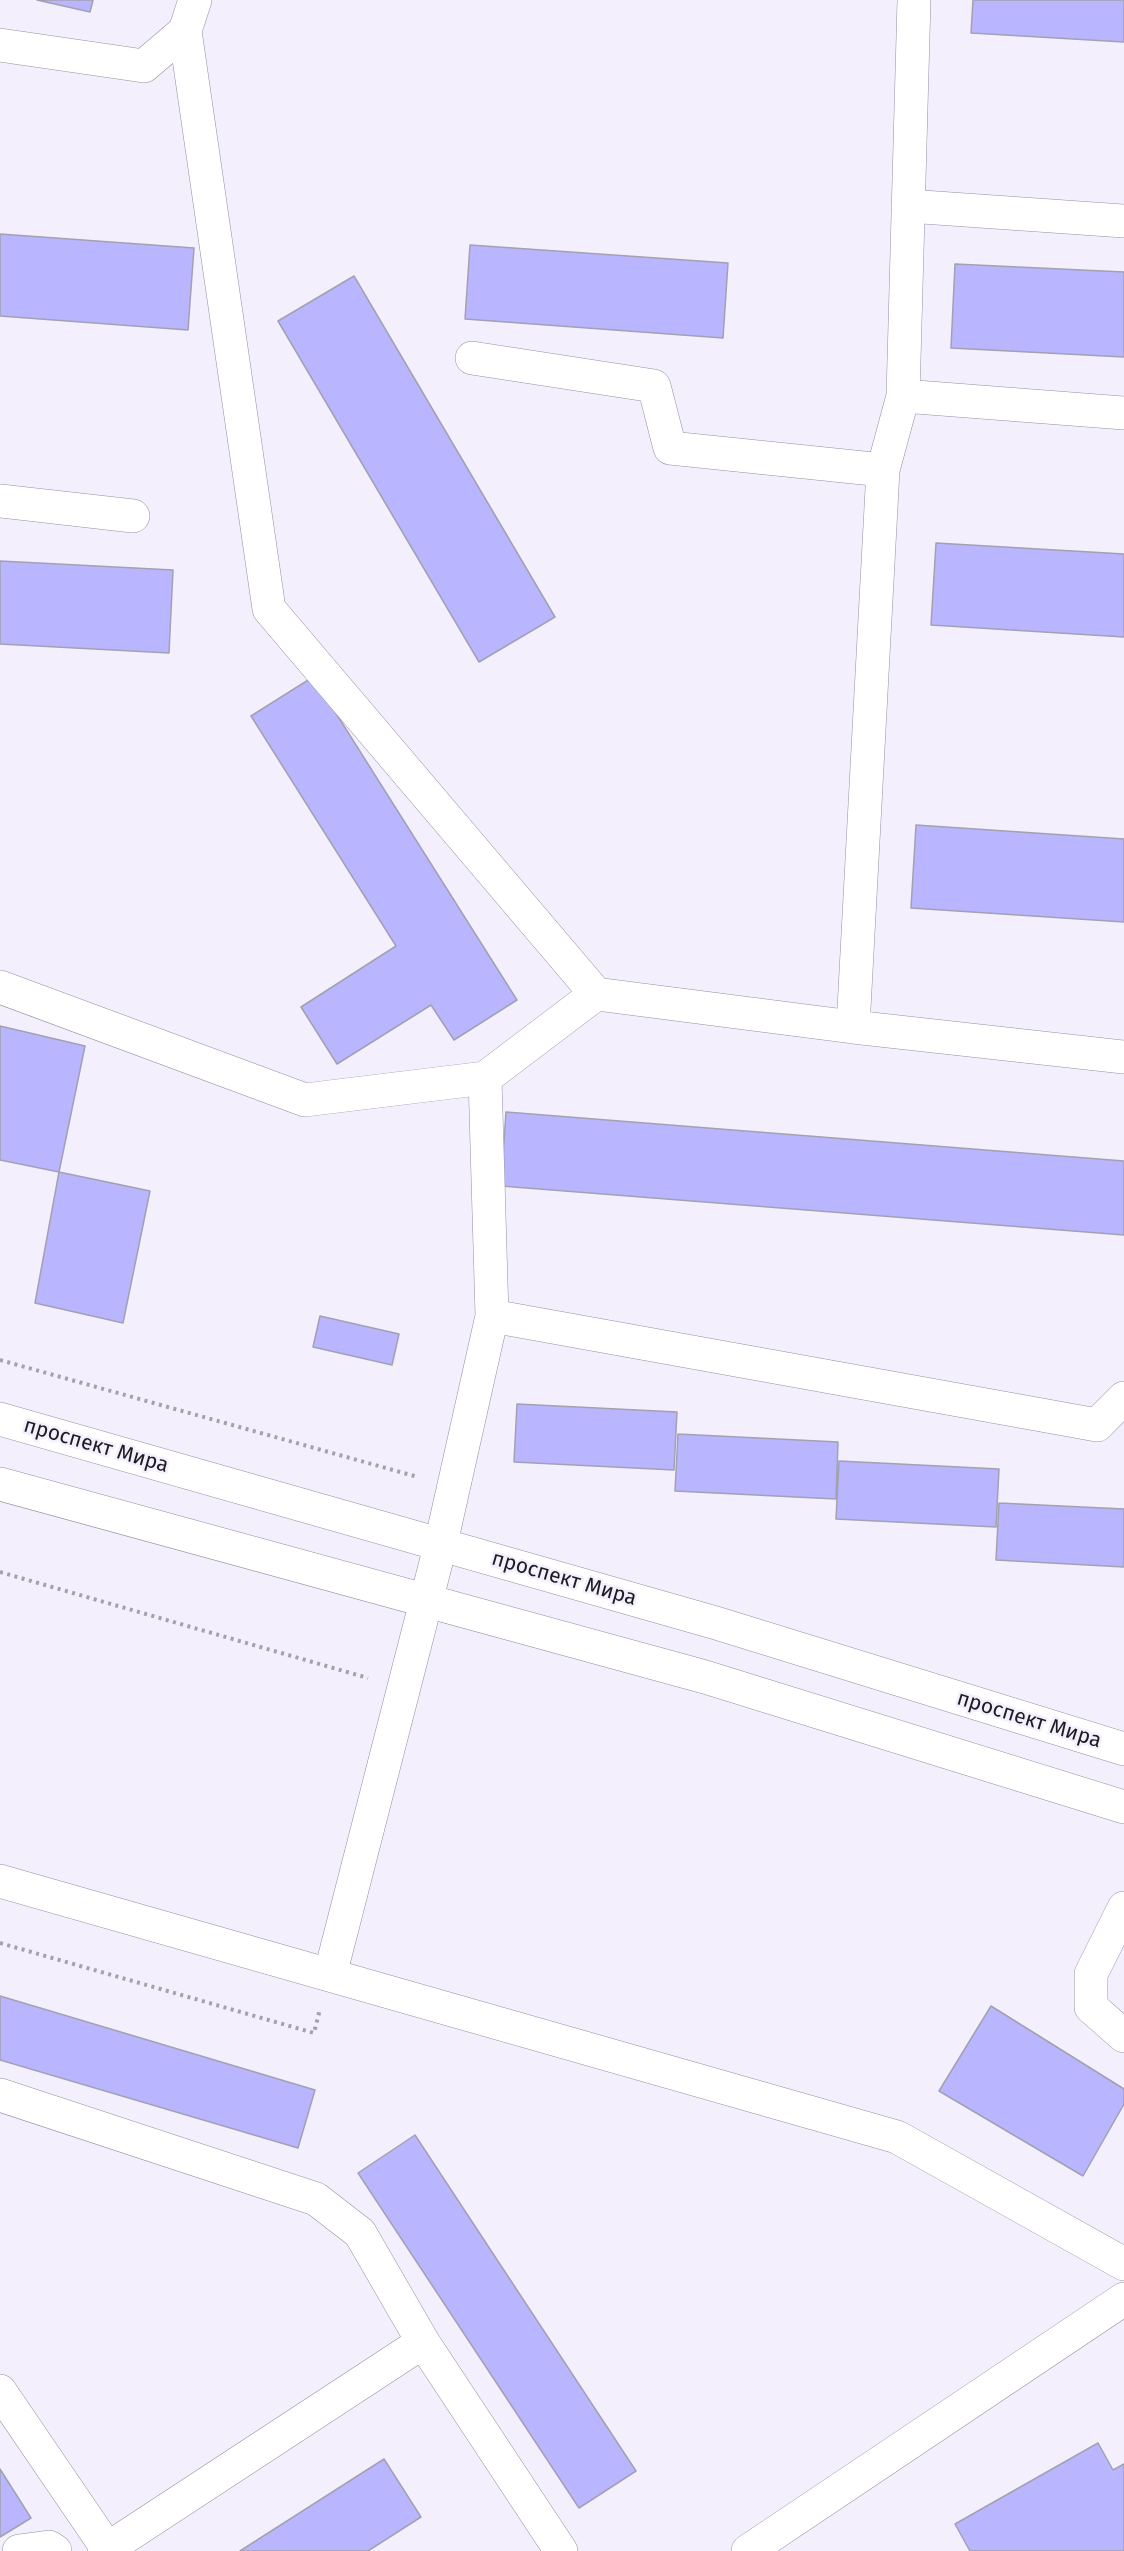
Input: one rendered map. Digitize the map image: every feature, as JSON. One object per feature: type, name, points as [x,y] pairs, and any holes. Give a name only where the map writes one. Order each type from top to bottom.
[{"type":"street","points":[[195,0],[184,31],[269,609],[596,994],[854,1027],[1124,1057]]},
{"type":"street","points":[[854,1027],[883,470],[903,396],[914,0]]},
{"type":"street","points":[[0,45],[144,66],[184,31]]},
{"type":"street","points":[[908,206],[1124,221]]},
{"type":"street","points":[[472,358],[654,386],[670,448],[883,470]]},
{"type":"street","points":[[903,396],[1124,413]]},
{"type":"street","points":[[0,501],[133,516]]},
{"type":"street","points":[[0,987],[304,1100],[485,1078],[596,994]]},
{"type":"street","points":[[330,1975],[441,1544],[492,1316],[485,1078]]},
{"type":"street","points":[[492,1316],[1097,1425],[1124,1398]]},
{"type":"street","name":"проспект Мира","points":[[0,1419],[716,1623],[1124,1749]]},
{"type":"street","points":[[0,1484],[705,1677],[1124,1807]]},
{"type":"street","points":[[0,1881],[897,2137],[1124,2264]]},
{"type":"street","points":[[1124,1908],[1091,1974],[1091,2007],[1124,2036]]},
{"type":"street","points":[[0,2095],[316,2199],[360,2233],[423,2342],[561,2551]]},
{"type":"street","points":[[748,2551],[1124,2299]]},
{"type":"street","points":[[0,2391],[105,2550],[423,2342]]},
{"type":"street","points":[[19,2551],[49,2547],[55,2551]]},
{"type":"path","points":[[0,1360],[453,1487]]},
{"type":"path","points":[[0,1572],[403,1688]]},
{"type":"path","points":[[0,1943],[314,2032],[330,1975]]},
{"type":"building","points":[[37,0],[93,0],[90,12]]},
{"type":"building","points":[[973,0],[1124,0],[1124,42],[971,33]]},
{"type":"building","points":[[0,234],[194,248],[188,330],[0,316]]},
{"type":"building","points":[[470,245],[728,263],[723,338],[465,319]]},
{"type":"building","points":[[955,264],[1124,272],[1124,357],[951,348]]},
{"type":"building","points":[[354,276],[555,617],[479,662],[278,321]]},
{"type":"building","points":[[936,543],[1124,554],[1124,637],[931,625]]},
{"type":"building","points":[[0,561],[173,570],[169,653],[0,644]]},
{"type":"building","points":[[313,677],[517,1000],[454,1040],[431,1005],[337,1064],[301,1007],[396,946],[251,716]]},
{"type":"building","points":[[916,825],[1124,839],[1124,922],[911,908]]},
{"type":"building","points":[[0,1026],[85,1046],[59,1172],[0,1160]]},
{"type":"building","points":[[506,1112],[1124,1161],[1124,1235],[501,1186]]},
{"type":"building","points":[[59,1172],[150,1191],[123,1323],[35,1303]]},
{"type":"building","points":[[320,1316],[399,1334],[392,1365],[313,1347]]},
{"type":"building","points":[[517,1404],[677,1412],[674,1470],[514,1462]]},
{"type":"building","points":[[678,1434],[838,1442],[836,1499],[675,1491]]},
{"type":"building","points":[[839,1461],[999,1469],[996,1527],[836,1519]]},
{"type":"building","points":[[999,1503],[1124,1509],[1124,1567],[996,1560]]},
{"type":"building","points":[[0,1996],[315,2090],[298,2148],[0,2060]]},
{"type":"building","points":[[991,2006],[1124,2089],[1124,2104],[1083,2176],[939,2091]]},
{"type":"building","points":[[415,2135],[636,2471],[579,2508],[358,2173]]},
{"type":"building","points":[[1098,2443],[1113,2470],[1124,2464],[1124,2551],[970,2551],[955,2524]]},
{"type":"building","points":[[384,2459],[421,2517],[368,2551],[240,2551]]},
{"type":"building","points":[[0,2469],[31,2518],[0,2537]]}]
